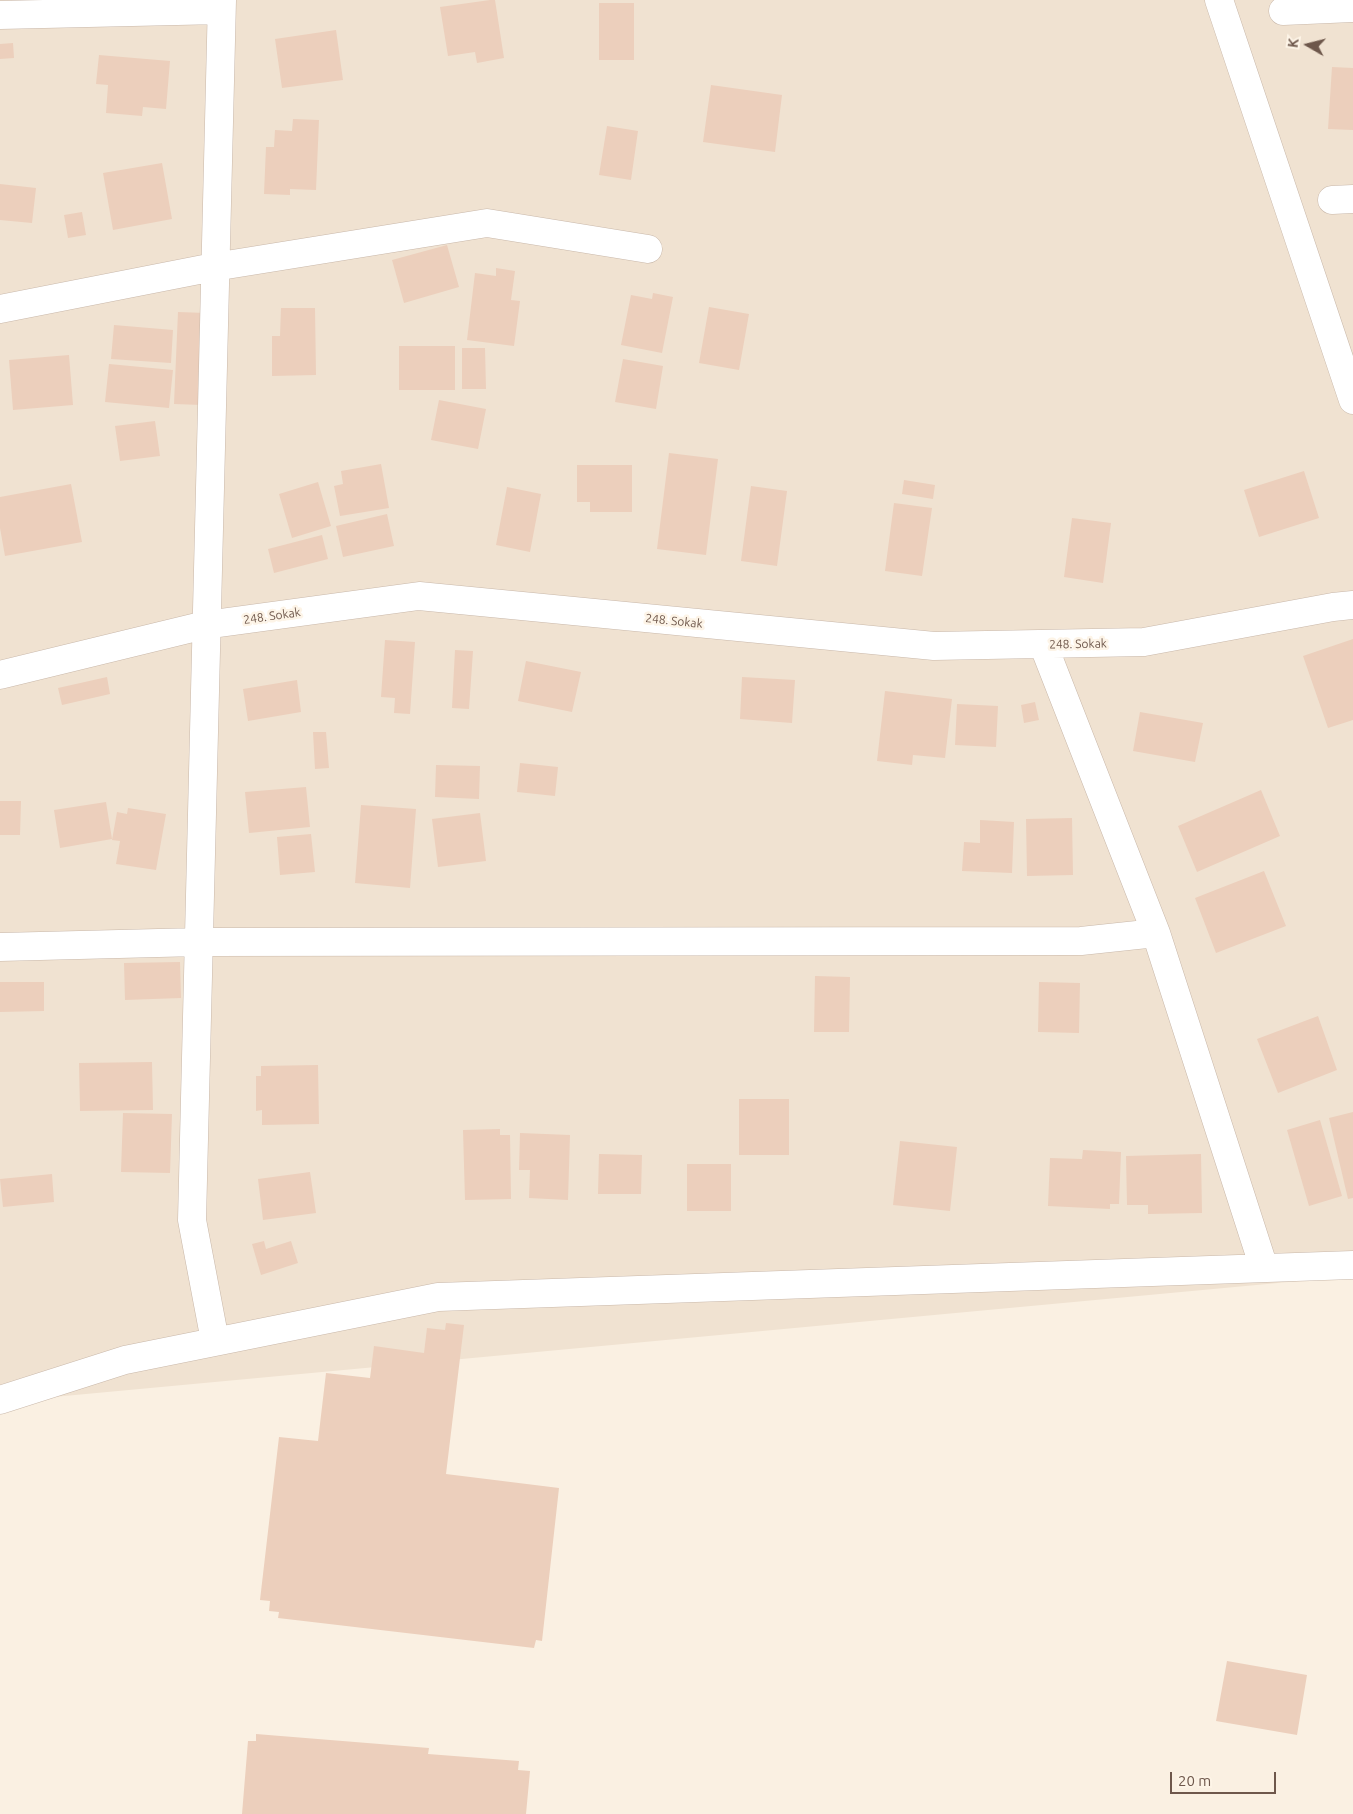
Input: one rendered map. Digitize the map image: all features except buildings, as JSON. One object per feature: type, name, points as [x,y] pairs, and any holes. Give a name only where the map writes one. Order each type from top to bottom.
[{"type":"street","points":[[1220,0],[1353,400]]},
{"type":"street","points":[[0,15],[221,5],[192,1220],[215,1341]]},
{"type":"street","points":[[1283,11],[1353,8]]},
{"type":"street","points":[[0,309],[214,267],[487,223],[648,249]]},
{"type":"street","name":"248. Sokak","points":[[0,675],[205,625],[419,596],[934,646],[1144,642],[1333,607],[1353,605]]},
{"type":"street","points":[[1043,644],[1156,933],[1264,1268]]},
{"type":"street","points":[[0,947],[198,942],[1081,941],[1156,933]]},
{"type":"street","points":[[0,1400],[124,1360],[438,1297],[1353,1265]]},
{"type":"shaded area","points":[[0,0],[1353,0],[1353,1276],[0,1402]]}]
